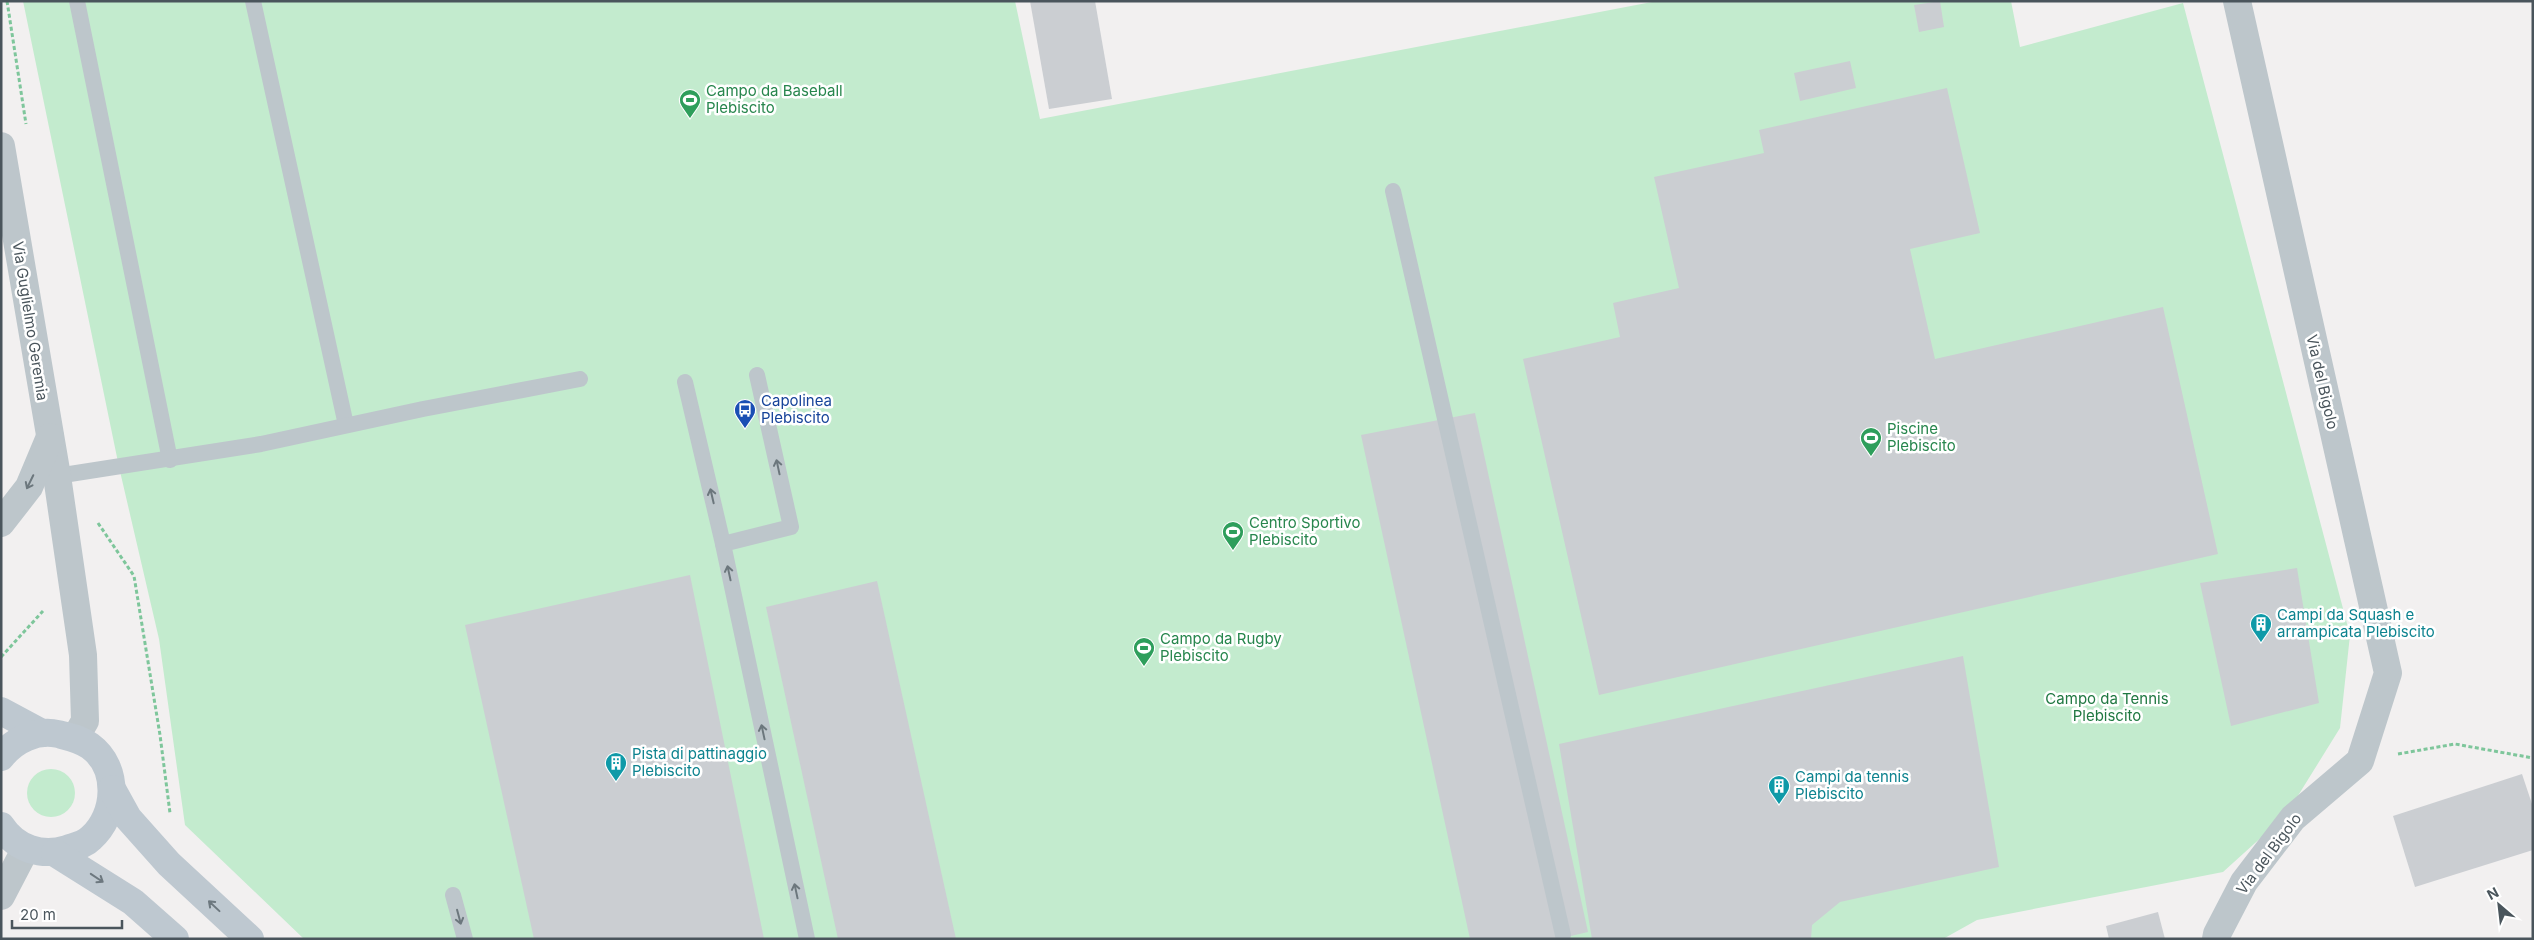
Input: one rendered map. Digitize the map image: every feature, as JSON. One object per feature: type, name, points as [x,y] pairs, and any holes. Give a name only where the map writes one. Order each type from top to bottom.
[{"type":"main road","points":[[1,711],[42,733]]},
{"type":"main road","points":[[1,757],[12,745],[42,733],[52,732],[75,738],[90,747],[104,762],[112,789],[128,818],[169,864],[250,939]]},
{"type":"main road","points":[[1,826],[6,834],[26,848],[44,853],[56,853],[82,845],[92,838],[106,817],[112,789]]},
{"type":"main road","points":[[56,853],[133,902],[174,939]]},
{"type":"street","name":"Via del Bigolo","points":[[2216,939],[2244,882],[2293,818],[2360,761],[2388,673],[2237,1]]},
{"type":"street","name":"Via Guglielmo Geremia","points":[[1,146],[50,437],[83,655],[84,721],[75,738]]},
{"type":"street","points":[[1,523],[29,487],[50,437]]},
{"type":"street","points":[[1,896],[26,848]]},
{"type":"lane","points":[[77,1],[170,460]]},
{"type":"lane","points":[[253,1],[346,425]]},
{"type":"lane","points":[[1393,191],[1562,935]]},
{"type":"lane","points":[[723,544],[791,528],[757,375]]},
{"type":"lane","points":[[56,476],[170,460],[261,444],[346,425],[580,379]]},
{"type":"lane","points":[[685,382],[723,544],[806,939]]},
{"type":"lane","points":[[453,895],[465,939]]},
{"type":"path","points":[[98,523],[134,576],[160,735],[170,818]]},
{"type":"path","points":[[1,657],[48,606]]},
{"type":"path","points":[[2360,761],[2455,744],[2533,758]]},
{"type":"green space","name":"Centro Sportivo Plebiscito","points":[[23,1],[1015,1],[1040,119],[1657,1],[2011,1],[2020,47],[2183,3],[2350,635],[2340,728],[2286,815],[2223,872],[1977,920],[1943,939],[304,939],[185,825],[159,639],[119,467]]},
{"type":"green space","points":[[51,769],[60,771],[68,776],[73,784],[75,793],[73,802],[68,810],[60,815],[51,817],[42,815],[34,810],[29,802],[27,793],[29,784],[34,776],[42,771]]},
{"type":"building","points":[[1030,1],[1095,1],[1112,99],[1049,109]]},
{"type":"building","points":[[1940,1],[1944,27],[1919,32],[1914,5]]},
{"type":"building","points":[[1850,61],[1856,88],[1800,101],[1794,73]]},
{"type":"building","name":"Piscine Plebiscito","points":[[1947,88],[1980,233],[1910,249],[1935,359],[2163,307],[2218,554],[1599,695],[1523,359],[1620,337],[1613,303],[1679,288],[1654,177],[1764,153],[1759,130]]},
{"type":"building","points":[[1475,413],[1588,932],[1558,939],[1470,939],[1361,435]]},
{"type":"building","name":"Campi da Squash e arrampicata Plebiscito","points":[[2297,568],[2319,703],[2231,726],[2200,583]]},
{"type":"building","name":"Pista di pattinaggio Plebiscito","points":[[690,575],[764,939],[534,939],[465,625]]},
{"type":"building","points":[[877,581],[956,939],[838,939],[766,607]]},
{"type":"building","name":"Campi da tennis Plebiscito","points":[[1963,656],[1999,867],[1840,902],[1812,925],[1811,939],[1592,939],[1559,744]]},
{"type":"building","points":[[2522,774],[2533,807],[2533,850],[2415,887],[2393,816]]},
{"type":"building","points":[[2158,912],[2165,939],[2109,939],[2106,926]]},
{"type":"place","name":"Campo da Baseball Plebiscito","points":[[690,119]]},
{"type":"place","name":"Capolinea Plebiscito","points":[[745,429]]},
{"type":"place","name":"Piscine Plebiscito","points":[[1871,457]]},
{"type":"place","name":"Centro Sportivo Plebiscito","points":[[1233,551]]},
{"type":"place","name":"Campi da Squash e arrampicata Plebiscito","points":[[2261,643]]},
{"type":"place","name":"Campo da Rugby Plebiscito","points":[[1144,667]]},
{"type":"place","name":"Pista di pattinaggio Plebiscito","points":[[616,782]]},
{"type":"place","name":"Campi da tennis Plebiscito","points":[[1779,805]]},
{"type":"park label","name":"Campo da Tennis Plebiscito","points":[[2107,708]]}]
